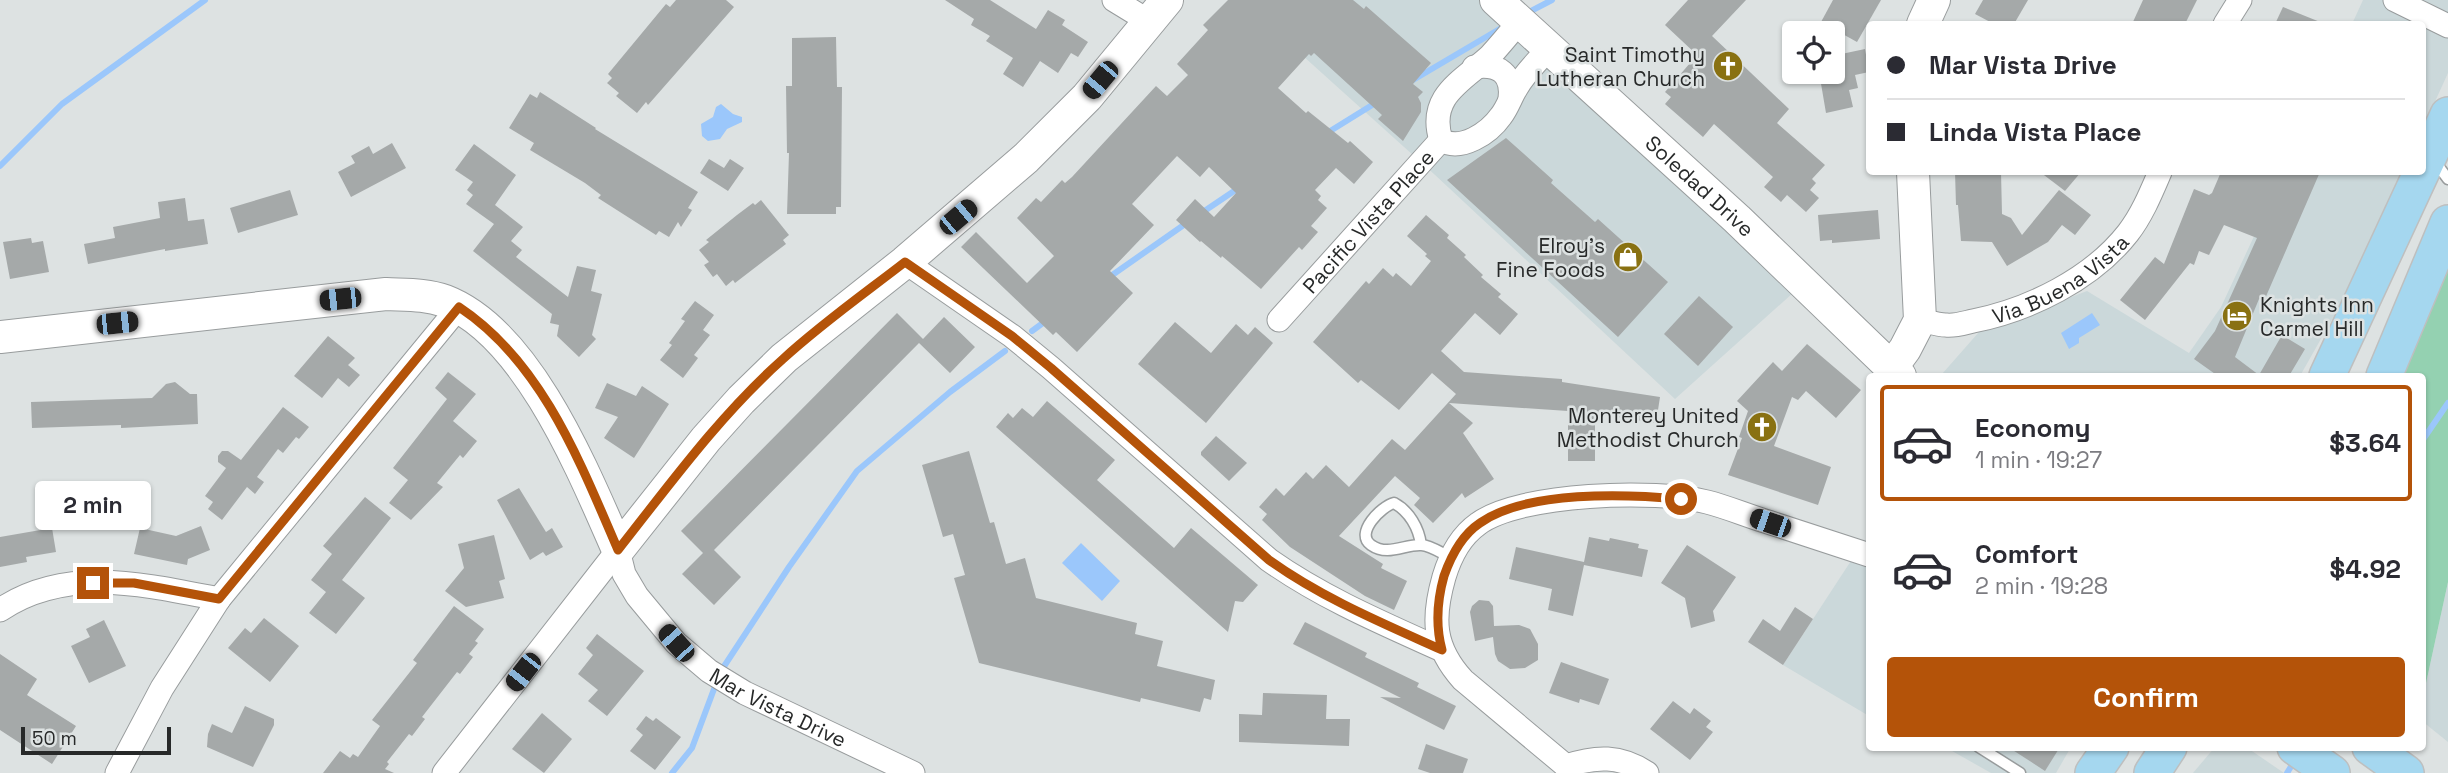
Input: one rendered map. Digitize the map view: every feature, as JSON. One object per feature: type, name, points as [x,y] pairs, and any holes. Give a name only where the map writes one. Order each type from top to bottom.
[{"type":"main road","points":[[2329,373],[2442,163],[2448,115]]},
{"type":"main road","points":[[2385,373],[2448,223]]},
{"type":"main road","points":[[2093,773],[2108,751]]},
{"type":"main road","points":[[2152,773],[2166,751]]},
{"type":"main road","points":[[2301,751],[2332,773]]},
{"type":"main road","points":[[2376,751],[2406,773]]},
{"type":"street","points":[[444,773],[706,439],[741,400],[784,358],[905,262],[1011,172],[1059,127],[1159,11],[1114,0]]},
{"type":"street","points":[[1924,21],[1934,0]]},
{"type":"street","points":[[2227,21],[2240,0]]},
{"type":"street","points":[[2395,0],[2448,26]]},
{"type":"street","name":"Soledad Drive","points":[[1503,6],[1737,219],[1895,372]]},
{"type":"street","name":"Pacific Vista Place","points":[[1279,320],[1441,140],[1438,121],[1441,107],[1456,83],[1489,57],[1503,6]]},
{"type":"street","points":[[1441,140],[1453,145],[1465,143],[1478,136],[1502,115],[1517,87],[1549,49]]},
{"type":"street","points":[[1474,67],[1492,66],[1502,72],[1511,88],[1510,99]]},
{"type":"street","points":[[1895,372],[1920,320],[1913,175]]},
{"type":"street","name":"Via Buena Vista","points":[[1920,320],[1948,326],[1983,319],[2032,303],[2060,288],[2104,259],[2130,232],[2159,175]]},
{"type":"street","points":[[905,262],[1012,336],[1269,560],[1328,598],[1442,650]]},
{"type":"street","name":"Mar Vista Drive","points":[[0,337],[387,294],[420,296],[442,300],[459,307],[499,340],[554,415],[580,464],[618,550],[624,574],[637,596],[676,643],[709,671],[745,693],[913,773]]},
{"type":"street","points":[[117,773],[162,688],[219,599],[459,307]]},
{"type":"street","points":[[1647,773],[1619,759],[1595,758],[1567,770],[1448,664],[1442,650],[1437,621],[1438,602],[1452,558],[1467,534],[1477,524],[1509,509],[1562,499],[1631,495],[1705,502],[1866,554]]},
{"type":"street","points":[[0,610],[39,592],[72,582],[134,583],[219,599]]},
{"type":"lane","points":[[1421,545],[1420,535],[1410,517],[1394,503],[1387,505],[1379,513],[1366,532],[1367,540],[1372,546],[1385,550],[1421,545],[1452,558]]},
{"type":"lane","points":[[1986,751],[2020,773]]},
{"type":"shaded area","points":[[1241,0],[1496,0],[1794,292],[1675,399],[1434,174]]},
{"type":"shaded area","points":[[2363,0],[2448,0],[2448,73],[2426,121],[2426,21],[2353,21]]},
{"type":"shaded area","points":[[2283,175],[2402,175],[2348,291],[2302,373],[1943,373],[1979,332],[2087,291],[2189,353],[2221,307]]},
{"type":"shaded area","points":[[1866,543],[1866,714],[1783,665],[1862,544]]},
{"type":"shaded area","points":[[2448,582],[2448,742],[2426,724],[2426,684]]},
{"type":"shaded area","points":[[1952,751],[2069,751],[2056,773],[1991,773]]},
{"type":"shaded area","points":[[2212,751],[2252,751],[2284,773],[2193,773]]},
{"type":"green space","points":[[2448,269],[2448,582],[2426,683],[2426,373],[2400,373]]},
{"type":"water","points":[[721,104],[733,114],[742,117],[742,122],[727,129],[720,139],[708,141],[702,136],[701,124],[713,117],[716,107]]},
{"type":"water","points":[[2092,313],[2100,325],[2079,338],[2079,343],[2069,349],[2061,333]]},
{"type":"water","points":[[1081,543],[1120,581],[1102,601],[1062,563]]},
{"type":"building","points":[[676,0],[726,0],[734,7],[648,105],[646,102],[637,113],[616,96],[619,93],[607,83],[612,78],[608,74],[666,4],[670,7]]},
{"type":"building","points":[[945,0],[990,0],[1036,29],[1048,10],[1065,20],[1062,25],[1088,42],[1078,57],[1071,53],[1058,73],[1040,61],[1023,87],[1003,74],[1013,58],[986,41],[990,36],[971,25],[974,19]]},
{"type":"building","points":[[1228,0],[1353,0],[1364,9],[1366,6],[1431,63],[1413,84],[1423,92],[1418,97],[1421,112],[1403,141],[1378,119],[1382,115],[1314,53],[1311,56],[1309,54],[1278,88],[1306,113],[1308,111],[1348,143],[1350,141],[1373,162],[1354,184],[1336,168],[1315,190],[1321,196],[1318,200],[1327,208],[1311,226],[1318,232],[1302,250],[1299,247],[1261,289],[1176,220],[1195,199],[1214,217],[1236,193],[1209,167],[1200,177],[1177,156],[1132,204],[1154,225],[1110,271],[1133,293],[1077,352],[1056,332],[1053,335],[961,247],[976,232],[1027,283],[1054,256],[1017,218],[1036,198],[1041,202],[1062,180],[1065,183],[1072,177],[1156,86],[1167,96],[1188,75],[1177,64],[1208,30],[1203,25]]},
{"type":"building","points":[[1688,0],[1746,0],[1712,36],[1789,109],[1777,123],[1825,165],[1812,179],[1816,183],[1810,190],[1819,198],[1806,212],[1787,195],[1781,202],[1764,187],[1773,177],[1714,124],[1703,137],[1665,104],[1671,97],[1665,92],[1697,55],[1665,25]]},
{"type":"building","points":[[1833,0],[1881,0],[1869,21],[1866,21],[1857,42],[1845,35],[1845,21],[1822,21]]},
{"type":"building","points":[[1983,0],[2028,0],[2016,21],[1988,21],[1975,14]]},
{"type":"building","points":[[2143,0],[2197,0],[2186,21],[2133,21]]},
{"type":"building","points":[[2283,7],[2318,21],[2276,21]]},
{"type":"building","points":[[836,37],[837,87],[842,87],[841,207],[836,207],[836,214],[787,214],[789,153],[786,86],[792,86],[792,38]]},
{"type":"building","points":[[1865,49],[1866,73],[1855,75],[1858,88],[1849,90],[1853,107],[1826,113],[1821,84],[1845,84],[1845,53]]},
{"type":"building","points":[[540,92],[698,192],[688,208],[692,210],[681,227],[678,222],[669,237],[659,231],[656,235],[598,198],[601,195],[585,183],[530,150],[534,143],[509,128],[530,94],[537,98]]},
{"type":"building","points":[[1506,138],[1553,180],[1551,183],[1595,222],[1598,219],[1668,282],[1618,337],[1447,180]]},
{"type":"building","points":[[392,143],[406,168],[351,197],[338,172],[355,163],[351,156],[369,146],[373,154]]},
{"type":"building","points":[[474,144],[516,175],[495,205],[523,227],[511,241],[522,250],[516,257],[568,297],[577,266],[596,270],[591,291],[602,294],[592,335],[596,339],[579,357],[557,336],[559,325],[550,323],[552,314],[473,251],[494,224],[466,204],[473,195],[467,190],[473,182],[455,170]]},
{"type":"building","points":[[709,159],[724,168],[730,159],[744,168],[728,191],[700,173]]},
{"type":"building","points":[[1955,175],[2001,175],[2002,214],[2011,218],[2022,235],[2059,190],[2091,215],[2075,235],[2062,225],[2048,242],[2007,266],[1992,242],[1961,241]]},
{"type":"building","points":[[2044,175],[2078,175],[2065,191]]},
{"type":"building","points":[[2220,175],[2319,175],[2264,301],[2259,299],[2235,357],[2256,373],[2214,373],[2194,359],[2215,331],[2257,238],[2224,225],[2209,255],[2199,251],[2194,265],[2190,263],[2145,320],[2120,300],[2155,257],[2164,264],[2194,189],[2209,195]]},
{"type":"building","points":[[290,190],[298,215],[238,233],[230,208]]},
{"type":"building","points":[[185,198],[188,221],[204,219],[208,244],[165,249],[88,264],[84,244],[115,238],[113,227],[160,218],[158,202]]},
{"type":"building","points":[[761,200],[789,235],[783,240],[786,244],[735,283],[733,280],[726,286],[717,274],[713,277],[704,265],[709,262],[699,250],[709,242],[706,240],[753,203],[755,205]]},
{"type":"building","points":[[1878,210],[1880,239],[1832,243],[1832,240],[1820,241],[1818,215]]},
{"type":"building","points":[[1426,215],[1449,235],[1447,238],[1466,255],[1464,257],[1483,275],[1481,277],[1501,294],[1498,297],[1518,314],[1500,335],[1475,313],[1441,351],[1464,372],[1562,379],[1562,382],[1660,397],[1656,423],[1595,414],[1595,461],[1568,461],[1568,411],[1449,403],[1473,423],[1463,433],[1494,479],[1465,498],[1462,493],[1433,523],[1414,505],[1420,498],[1395,476],[1339,536],[1383,564],[1381,568],[1407,581],[1394,610],[1365,596],[1290,547],[1262,520],[1267,514],[1259,507],[1276,488],[1284,496],[1306,472],[1313,479],[1326,465],[1349,487],[1392,439],[1405,450],[1456,394],[1432,373],[1399,410],[1361,380],[1358,383],[1313,342],[1366,281],[1369,284],[1383,268],[1393,277],[1396,273],[1411,286],[1431,261],[1407,236]]},
{"type":"building","points":[[31,238],[32,243],[43,241],[49,272],[10,279],[3,242]]},
{"type":"building","points":[[1699,296],[1733,327],[1698,366],[1664,334]]},
{"type":"building","points":[[695,301],[714,315],[703,330],[710,335],[694,355],[698,358],[683,378],[660,360],[685,321],[681,319]]},
{"type":"building","points":[[897,313],[923,339],[944,317],[975,347],[950,373],[919,343],[714,550],[741,577],[714,605],[682,574],[703,553],[681,531]]},
{"type":"building","points":[[1175,322],[1211,353],[1236,324],[1248,335],[1255,327],[1273,343],[1206,423],[1138,364]]},
{"type":"building","points":[[2282,335],[2305,349],[2291,373],[2260,373]]},
{"type":"building","points":[[328,336],[355,358],[348,365],[360,375],[349,387],[338,378],[322,398],[294,376]]},
{"type":"building","name":"Monterey United Methodist Church","points":[[1807,344],[1861,390],[1836,418],[1806,391],[1798,400],[1792,397],[1774,446],[1831,467],[1818,505],[1728,475],[1742,438],[1739,437],[1748,411],[1737,401],[1773,362],[1782,371]]},
{"type":"building","points":[[448,372],[476,394],[453,421],[477,441],[463,458],[460,455],[437,483],[443,487],[411,520],[389,503],[408,480],[393,468],[447,399],[435,388]]},
{"type":"building","points":[[175,382],[190,394],[197,394],[198,424],[121,428],[121,425],[32,428],[31,402],[152,398],[166,384]]},
{"type":"building","points":[[607,383],[636,396],[642,386],[669,404],[634,458],[604,438],[618,417],[595,408]]},
{"type":"building","points":[[1047,401],[1115,460],[1097,480],[1174,548],[1191,528],[1258,585],[1243,602],[1235,601],[1228,632],[996,427],[1008,413],[1013,418],[1022,408],[1033,417]]},
{"type":"building","points":[[283,407],[309,427],[299,439],[296,437],[283,453],[278,449],[257,477],[264,482],[255,494],[247,487],[222,520],[208,509],[213,502],[205,496],[226,468],[218,462],[218,456],[222,451],[228,451],[241,460]]},
{"type":"building","points":[[1216,436],[1247,463],[1229,481],[1201,455]]},
{"type":"building","points":[[969,451],[990,523],[994,522],[1006,564],[1025,558],[1036,598],[1137,623],[1135,634],[1163,641],[1157,666],[1215,680],[1211,700],[1204,698],[1200,712],[1141,698],[1140,702],[979,663],[954,578],[965,575],[953,534],[943,537],[922,465]]},
{"type":"building","points":[[519,488],[546,532],[552,528],[563,547],[546,556],[543,552],[530,560],[497,500]]},
{"type":"building","points":[[365,497],[391,518],[342,580],[365,598],[336,634],[309,613],[326,592],[311,580],[332,554],[323,546]]},
{"type":"building","points":[[201,526],[210,550],[188,559],[187,565],[134,554],[140,528],[176,536]]},
{"type":"building","points":[[52,528],[56,552],[26,557],[27,562],[0,567],[0,537]]},
{"type":"building","points":[[494,535],[505,579],[499,581],[504,598],[466,607],[445,591],[464,568],[458,544]]},
{"type":"building","points":[[1589,537],[1639,544],[1638,548],[1648,550],[1642,577],[1584,565],[1573,616],[1548,610],[1552,589],[1509,579],[1516,547],[1584,562]]},
{"type":"building","points":[[1687,545],[1736,577],[1713,611],[1715,621],[1691,628],[1685,598],[1661,583]]},
{"type":"building","points":[[1479,600],[1489,601],[1493,606],[1494,626],[1519,625],[1530,629],[1538,644],[1538,660],[1525,668],[1510,669],[1498,661],[1493,637],[1475,641],[1470,612]]},
{"type":"building","points":[[454,606],[484,629],[469,654],[473,657],[460,674],[457,672],[422,717],[425,719],[412,736],[409,734],[387,762],[389,764],[385,769],[394,773],[323,773],[340,751],[350,758],[353,754],[358,757],[380,726],[372,720],[417,663],[413,660]]},
{"type":"building","points":[[1795,607],[1813,619],[1783,665],[1748,642],[1763,619],[1780,631]]},
{"type":"building","points":[[264,618],[299,646],[270,682],[228,648],[245,628],[251,633]]},
{"type":"building","points":[[104,620],[126,666],[89,683],[71,646],[90,637],[86,629]]},
{"type":"building","points":[[1305,622],[1367,653],[1365,657],[1419,683],[1417,687],[1456,706],[1444,730],[1380,697],[1401,698],[1293,644]]},
{"type":"building","points":[[597,634],[644,671],[607,716],[588,701],[598,690],[578,674],[593,655],[586,648]]},
{"type":"building","points":[[0,654],[37,679],[27,695],[76,726],[52,764],[0,730]]},
{"type":"building","points":[[1561,662],[1609,679],[1599,705],[1580,699],[1579,703],[1549,693]]},
{"type":"building","points":[[1263,693],[1327,695],[1326,719],[1350,719],[1349,746],[1239,742],[1239,714],[1262,715]]},
{"type":"building","points":[[1673,701],[1690,714],[1694,708],[1711,721],[1706,727],[1713,732],[1690,760],[1650,729]]},
{"type":"building","points":[[245,706],[274,719],[274,725],[253,767],[207,747],[212,724],[232,733]]},
{"type":"building","points":[[542,713],[572,739],[544,773],[512,749]]},
{"type":"building","points":[[646,716],[653,721],[656,718],[681,737],[655,770],[630,751],[643,735],[636,729]]},
{"type":"building","points":[[1426,744],[1468,759],[1463,773],[1430,773],[1418,769]]},
{"type":"building","points":[[2014,751],[2058,751],[2045,771]]},
{"type":"waterway","points":[[0,166],[62,104],[205,0]]},
{"type":"waterway","points":[[1525,14],[1552,0]]},
{"type":"waterway","points":[[1413,80],[1503,27]]},
{"type":"waterway","points":[[1327,133],[1377,102]]},
{"type":"waterway","points":[[1200,214],[1240,187]]},
{"type":"waterway","points":[[1108,278],[1188,222]]},
{"type":"waterway","points":[[1032,331],[1047,320]]},
{"type":"waterway","points":[[721,671],[789,567],[857,471],[950,392],[1005,351]]},
{"type":"waterway","points":[[2426,435],[2448,403]]},
{"type":"waterway","points":[[672,773],[692,748],[717,681]]},
{"type":"waterway","points":[[2287,773],[2295,760]]},
{"type":"place","name":"Saint Timothy Lutheran Church","points":[[1728,66]]},
{"type":"place","name":"Elroy’s Fine Foods","points":[[1628,257]]},
{"type":"place","name":"Knights Inn Carmel Hill","points":[[2237,316]]},
{"type":"place","name":"Monterey United Methodist Church","points":[[1762,427]]},
{"type":"route","points":[[93,583],[134,583],[219,599],[459,307],[499,340],[554,415],[580,464],[618,550],[706,439],[741,400],[784,358],[905,262],[1012,336],[1269,560],[1328,598],[1442,650],[1437,621],[1441,586],[1458,546],[1477,524],[1509,509],[1562,499],[1631,495],[1681,499]]}]
